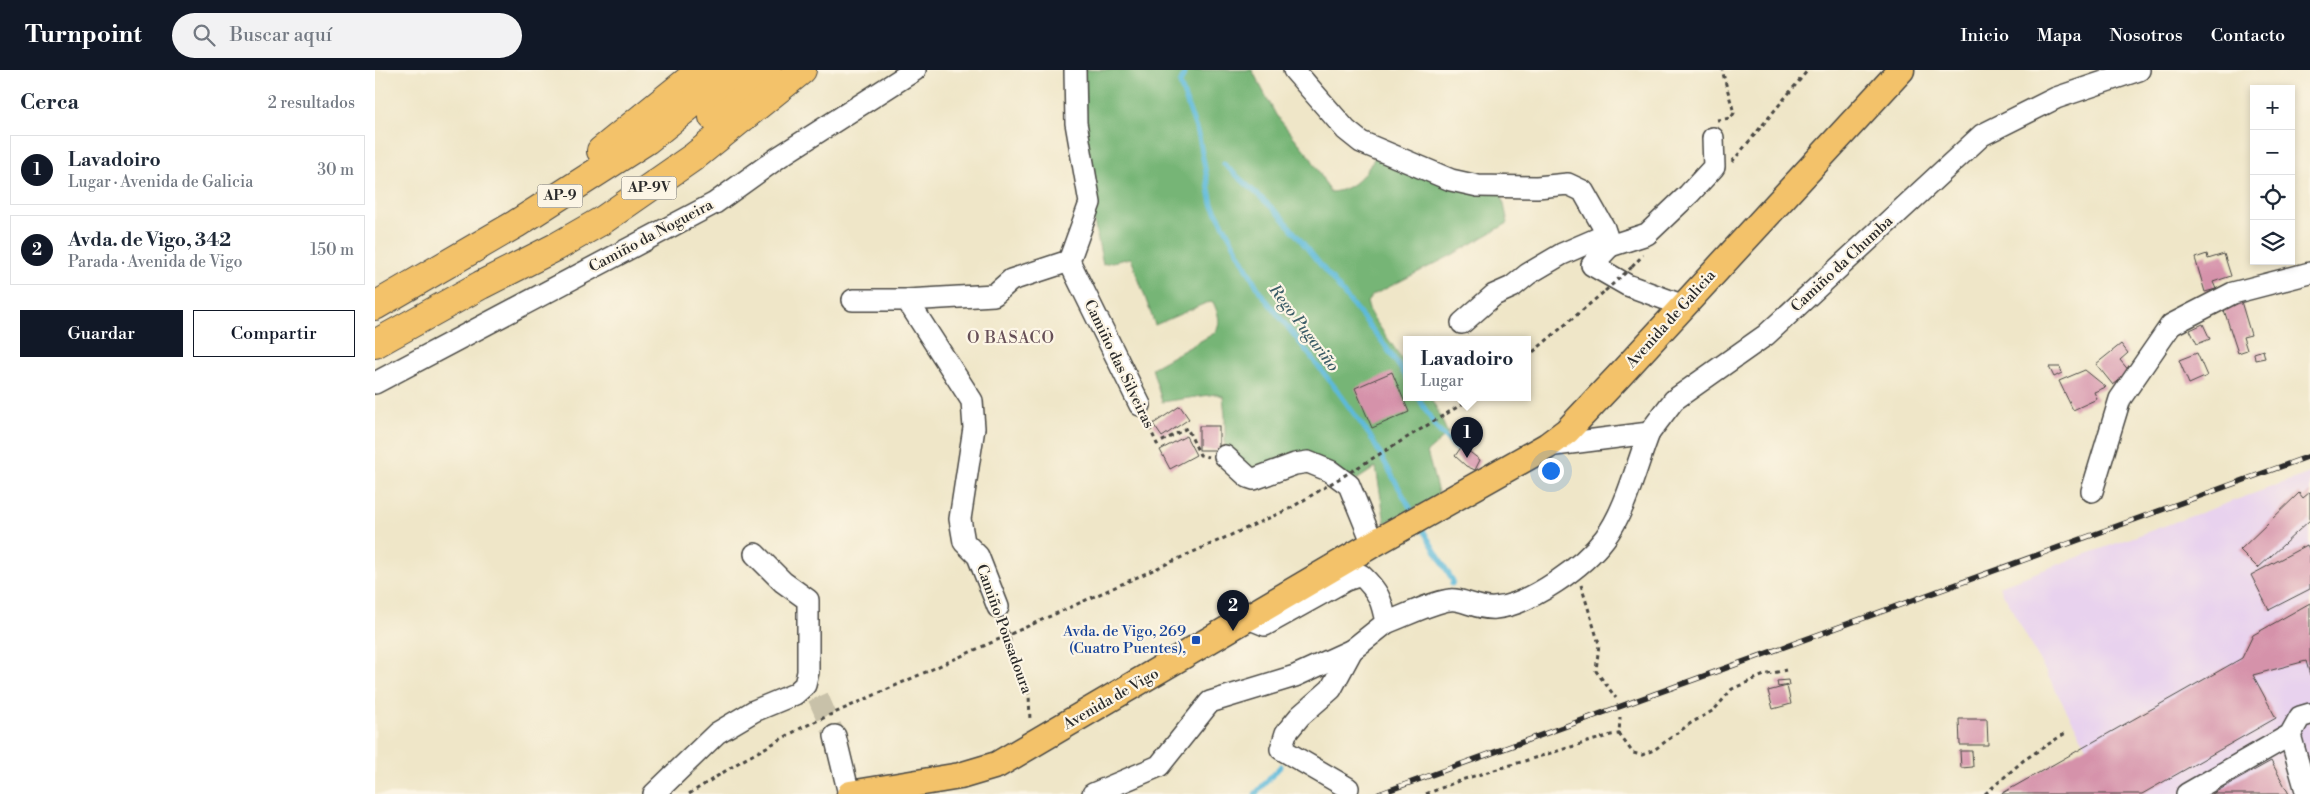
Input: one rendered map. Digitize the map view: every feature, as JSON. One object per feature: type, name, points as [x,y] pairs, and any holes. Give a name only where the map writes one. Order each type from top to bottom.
[{"type":"highway","points":[[375,305],[468,238],[600,153],[701,70]]},
{"type":"highway","name":"AP-9","points":[[375,305],[516,224],[647,140],[734,70]]},
{"type":"highway","name":"AP-9","points":[[375,344],[481,284],[653,166],[741,94],[767,70]]},
{"type":"highway","name":"AP-9V","points":[[481,284],[556,247],[603,220],[695,156],[802,70]]},
{"type":"main road","name":"Avenida de Galicia","points":[[1407,525],[1547,446],[1579,419],[1901,70]]},
{"type":"main road","name":"Avenida de Vigo","points":[[849,794],[960,776],[997,765],[1407,525]]},
{"type":"street","name":"Camiño da Nogueira","points":[[375,383],[715,203],[779,157],[915,70]]},
{"type":"street","points":[[853,300],[907,300],[993,295],[1011,280],[1069,261],[1090,203],[1076,123],[1075,70]]},
{"type":"street","points":[[1294,70],[1346,130],[1361,142],[1451,180],[1479,186],[1537,187],[1568,184],[1583,191],[1608,240]]},
{"type":"street","name":"Camiño da Chumba","points":[[1352,650],[1386,623],[1451,599],[1477,608],[1495,608],[1534,596],[1570,570],[1605,539],[1619,513],[1649,433],[1674,400],[1766,335],[1982,135],[2056,98],[2139,70]]},
{"type":"street","points":[[1462,322],[1494,294],[1512,287],[1528,274],[1562,254],[1608,240],[1647,234],[1714,167],[1713,138]]},
{"type":"street","points":[[1608,240],[1591,265],[1627,285],[1684,306]]},
{"type":"street","name":"Camiño das Silveiras","points":[[1069,261],[1141,405]]},
{"type":"street","points":[[2092,491],[2120,399],[2171,325],[2233,293],[2310,273]]},
{"type":"street","name":"Camiño Pousadoura","points":[[907,300],[972,401],[974,428],[961,520],[965,542],[978,556],[999,608]]},
{"type":"street","points":[[1547,446],[1649,433]]},
{"type":"street","points":[[1225,456],[1254,479],[1295,464],[1308,462],[1330,471],[1349,485],[1378,542]]},
{"type":"street","points":[[654,794],[717,733],[754,711],[795,694],[811,691],[808,672],[808,600],[783,582],[755,554]]},
{"type":"street","points":[[1248,618],[1265,625],[1345,580],[1361,575],[1375,589],[1383,605],[1386,623]]},
{"type":"street","points":[[1348,788],[1281,749],[1286,732],[1300,716],[1331,689],[1352,650]]},
{"type":"street","points":[[1093,794],[1159,766],[1211,702],[1295,676],[1352,650]]},
{"type":"street","points":[[2187,794],[2290,735],[2300,717],[2310,714]]},
{"type":"street","points":[[2290,735],[2307,794]]},
{"type":"street","points":[[835,736],[849,794]]},
{"type":"path","points":[[1713,138],[1711,121],[1731,118],[1734,113],[1721,70]]},
{"type":"path","points":[[1531,354],[1632,267]]},
{"type":"path","points":[[689,794],[738,763],[801,728],[1289,509],[1467,401]]},
{"type":"path","name":"Camiño das Silveiras","points":[[1141,405],[1157,444],[1187,428],[1203,457],[1225,456]]},
{"type":"path","points":[[1570,570],[1581,584],[1599,644],[1596,671],[1616,698]]},
{"type":"path","name":"Camiño Pousadoura","points":[[999,608],[1009,635],[1013,662],[1029,694],[1030,726],[1035,744]]},
{"type":"path","points":[[1620,718],[1619,734],[1633,753],[1642,755],[1654,750],[1691,723],[1715,710],[1732,689],[1764,675],[1786,670]]},
{"type":"path","points":[[1985,794],[2024,760],[2067,732]]},
{"type":"path","points":[[1426,794],[1461,780],[1619,734]]},
{"type":"shaded area","points":[[2310,473],[2310,794],[2001,794],[2086,746],[1999,586]]},
{"type":"green space","points":[[1075,70],[1252,70],[1276,115],[1311,158],[1330,192],[1339,191],[1354,184],[1365,172],[1379,150],[1500,186],[1508,223],[1452,255],[1373,295],[1367,302],[1370,313],[1403,360],[1403,401],[1432,401],[1448,434],[1427,452],[1439,496],[1385,523],[1376,467],[1349,485],[1317,464],[1254,479],[1225,456],[1223,396],[1216,394],[1162,402],[1152,368],[1213,334],[1219,323],[1213,302],[1206,303],[1155,325],[1131,258],[1103,264],[1090,203]]},
{"type":"building","points":[[2207,254],[2208,259],[2224,254],[2231,276],[2213,282],[2216,289],[2205,292],[2195,258]]},
{"type":"building","points":[[2240,298],[2251,335],[2243,337],[2247,350],[2238,353],[2224,310],[2227,309],[2225,303]]},
{"type":"building","points":[[2203,324],[2210,339],[2197,344],[2190,330]]},
{"type":"building","points":[[2121,344],[2128,353],[2120,360],[2130,372],[2113,385],[2096,364]]},
{"type":"building","points":[[2263,350],[2265,358],[2255,360],[2254,353]]},
{"type":"building","points":[[2197,353],[2207,376],[2189,384],[2179,360]]},
{"type":"building","points":[[2049,367],[2060,367],[2062,373],[2054,377]]},
{"type":"building","points":[[2085,370],[2106,387],[2094,392],[2097,399],[2073,410],[2059,381]]},
{"type":"building","points":[[1392,372],[1409,412],[1372,428],[1355,388]]},
{"type":"building","points":[[1180,406],[1189,419],[1162,437],[1153,424]]},
{"type":"building","points":[[1199,426],[1219,426],[1219,450],[1199,450]]},
{"type":"building","points":[[1186,436],[1196,455],[1170,469],[1160,450]]},
{"type":"building","points":[[1462,446],[1480,460],[1475,470],[1466,466],[1455,456]]},
{"type":"building","points":[[2310,492],[2310,520],[2258,568],[2240,550],[2299,493],[2303,498]]},
{"type":"building","points":[[2307,545],[2310,551],[2310,589],[2269,610],[2251,575]]},
{"type":"building","points":[[2310,603],[2310,675],[2306,661],[2253,675],[2276,718],[2142,794],[2001,794],[2242,658],[2253,635]]},
{"type":"building","points":[[1788,680],[1789,685],[1778,687],[1777,681]]},
{"type":"building","points":[[1787,686],[1791,704],[1773,709],[1768,691]]},
{"type":"building","points":[[1959,719],[1987,719],[1988,745],[1960,745]]},
{"type":"building","points":[[1960,751],[1972,751],[1973,767],[1961,768]]},
{"type":"building","points":[[2271,761],[2289,794],[2212,794]]},
{"type":"waterway","name":"Rego Pugariño","points":[[1186,70],[1180,84],[1199,137],[1212,204],[1260,292],[1337,390],[1370,436],[1413,513]]},
{"type":"waterway","points":[[1224,164],[1282,217],[1384,344],[1403,372]]},
{"type":"waterway","points":[[1420,401],[1437,429],[1459,451]]},
{"type":"waterway","name":"Rego Pugariño","points":[[1420,525],[1453,581],[1452,584]]},
{"type":"waterway","name":"Rego Pugariño","points":[[1255,794],[1281,766]]},
{"type":"tunnel","points":[[818,697],[835,736]]},
{"type":"railway","points":[[1379,794],[2310,456]]},
{"type":"place","name":"Lavadoiro","points":[[1467,458]]},
{"type":"place","name":"Avda. de Vigo, 342","points":[[1233,631]]},
{"type":"place","name":"Avda. de Vigo, 269 (Cuatro Puentes),","points":[[1196,640]]},
{"type":"district","name":"O BASACO","points":[[1011,338]]}]
